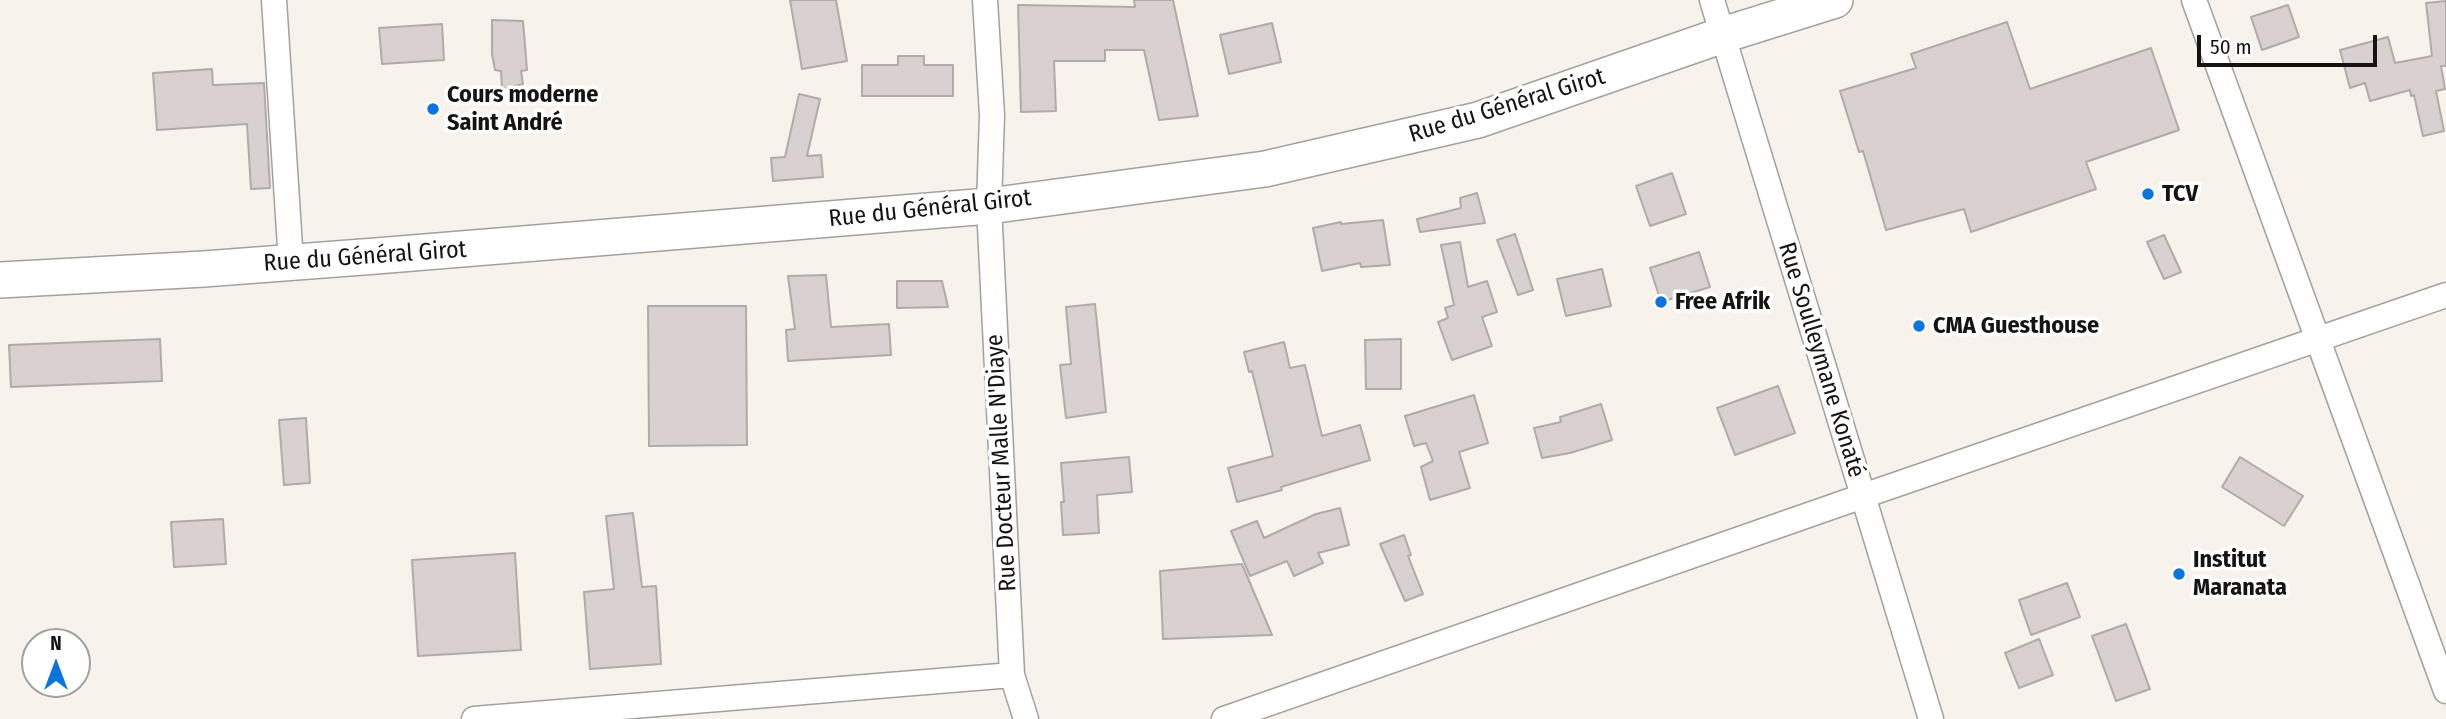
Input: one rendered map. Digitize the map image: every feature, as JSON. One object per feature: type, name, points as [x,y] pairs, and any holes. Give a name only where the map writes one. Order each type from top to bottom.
[{"type":"highway","name":"Rue du Général Girot","points":[[0,280],[291,262],[989,206],[1265,169],[1478,120],[1723,35],[1835,0]]},
{"type":"street","points":[[274,0],[291,262]]},
{"type":"street","name":"Rue Docteur Malle N'Diaye","points":[[985,0],[992,115],[989,206],[1012,675],[1026,719]]},
{"type":"street","name":"Rue Soulleymane Konaté","points":[[1712,0],[1931,719]]},
{"type":"street","points":[[2194,0],[2446,691]]},
{"type":"street","points":[[1224,719],[2446,295]]},
{"type":"street","points":[[474,719],[1012,675]]},
{"type":"building","points":[[790,0],[836,0],[847,61],[802,69]]},
{"type":"building","points":[[1134,0],[1173,0],[1198,116],[1159,120],[1144,50],[1105,50],[1105,61],[1054,61],[1056,111],[1021,112],[1018,5],[1135,7]]},
{"type":"building","points":[[2446,1],[2446,66],[2441,66],[2445,89],[2436,91],[2444,131],[2423,136],[2414,95],[2411,96],[2410,90],[2370,101],[2365,83],[2350,88],[2340,50],[2388,37],[2395,63],[2432,56],[2426,3]]},
{"type":"building","points":[[2288,5],[2299,37],[2262,50],[2251,17]]},
{"type":"building","points":[[492,20],[523,21],[527,70],[521,71],[523,84],[502,89],[501,71],[495,70],[492,54]]},
{"type":"building","points":[[2007,22],[2030,89],[2151,48],[2179,130],[2086,162],[2096,189],[1971,232],[1964,209],[1886,230],[1863,151],[1859,152],[1840,91],[1916,68],[1911,54]]},
{"type":"building","points":[[1272,23],[1281,62],[1229,74],[1220,35]]},
{"type":"building","points":[[442,24],[444,60],[382,64],[379,28]]},
{"type":"building","points":[[898,56],[924,56],[924,65],[953,65],[953,96],[862,96],[862,65],[898,65]]},
{"type":"building","points":[[212,69],[213,85],[264,83],[270,188],[251,189],[247,124],[157,130],[153,73]]},
{"type":"building","points":[[799,94],[820,99],[807,156],[821,155],[823,177],[773,181],[771,158],[785,157]]},
{"type":"building","points":[[1672,173],[1686,214],[1650,226],[1636,186]]},
{"type":"building","points":[[1477,193],[1485,223],[1420,232],[1417,219],[1461,208],[1460,198]]},
{"type":"building","points":[[1383,220],[1390,265],[1361,267],[1360,263],[1322,271],[1313,228],[1341,222]]},
{"type":"building","points":[[1515,234],[1533,290],[1518,295],[1497,240]]},
{"type":"building","points":[[2164,235],[2181,272],[2164,279],[2147,242]]},
{"type":"building","points":[[1460,242],[1468,287],[1487,281],[1497,312],[1482,317],[1492,346],[1452,360],[1438,322],[1448,318],[1445,308],[1454,305],[1441,245]]},
{"type":"building","points":[[1699,252],[1710,287],[1661,302],[1650,268]]},
{"type":"building","points":[[1602,269],[1611,306],[1566,316],[1557,279]]},
{"type":"building","points":[[826,275],[831,327],[889,324],[891,355],[788,361],[786,330],[795,329],[788,276]]},
{"type":"building","points":[[897,281],[942,281],[948,307],[897,308]]},
{"type":"building","points":[[1095,304],[1106,412],[1066,418],[1060,365],[1071,364],[1066,307]]},
{"type":"building","points":[[648,306],[746,306],[747,445],[649,446]]},
{"type":"building","points":[[160,339],[162,381],[11,387],[9,345]]},
{"type":"building","points":[[1401,339],[1401,389],[1366,389],[1365,340]]},
{"type":"building","points":[[1284,342],[1290,368],[1305,365],[1322,436],[1360,425],[1370,460],[1281,487],[1282,490],[1237,502],[1228,468],[1273,456],[1252,371],[1249,372],[1244,352]]},
{"type":"building","points":[[1778,386],[1795,433],[1735,455],[1717,408]]},
{"type":"building","points":[[1474,395],[1488,443],[1459,452],[1470,488],[1430,500],[1421,467],[1433,461],[1426,443],[1414,446],[1405,416]]},
{"type":"building","points":[[1601,404],[1612,440],[1570,453],[1542,458],[1534,428],[1561,422],[1560,417]]},
{"type":"building","points":[[306,418],[310,483],[284,485],[279,420]]},
{"type":"building","points":[[1129,457],[1132,492],[1097,495],[1099,533],[1063,535],[1061,463]]},
{"type":"building","points":[[2240,457],[2303,496],[2284,526],[2222,487]]},
{"type":"building","points":[[1340,508],[1349,545],[1318,553],[1323,563],[1294,576],[1287,561],[1250,576],[1231,531],[1257,521],[1264,538],[1316,514]]},
{"type":"building","points":[[633,513],[642,587],[656,586],[661,664],[590,669],[584,592],[614,589],[606,516]]},
{"type":"building","points":[[223,519],[226,564],[174,567],[171,522]]},
{"type":"building","points":[[1404,535],[1411,555],[1408,556],[1423,594],[1405,601],[1380,544]]},
{"type":"building","points":[[515,553],[521,650],[418,656],[412,560]]},
{"type":"building","points":[[1242,564],[1272,635],[1163,639],[1160,571]]},
{"type":"building","points":[[2067,583],[2080,617],[2031,635],[2019,600]]},
{"type":"building","points":[[2126,624],[2150,689],[2116,701],[2092,636]]},
{"type":"building","points":[[2039,639],[2053,675],[2019,688],[2005,653]]},
{"type":"place","name":"Cours moderne Saint André","points":[[433,109]]},
{"type":"place","name":"TCV","points":[[2148,194]]},
{"type":"place","name":"Free Afrik","points":[[1661,302]]},
{"type":"place","name":"CMA Guesthouse","points":[[1919,326]]},
{"type":"place","name":"Institut Maranata","points":[[2179,574]]}]
